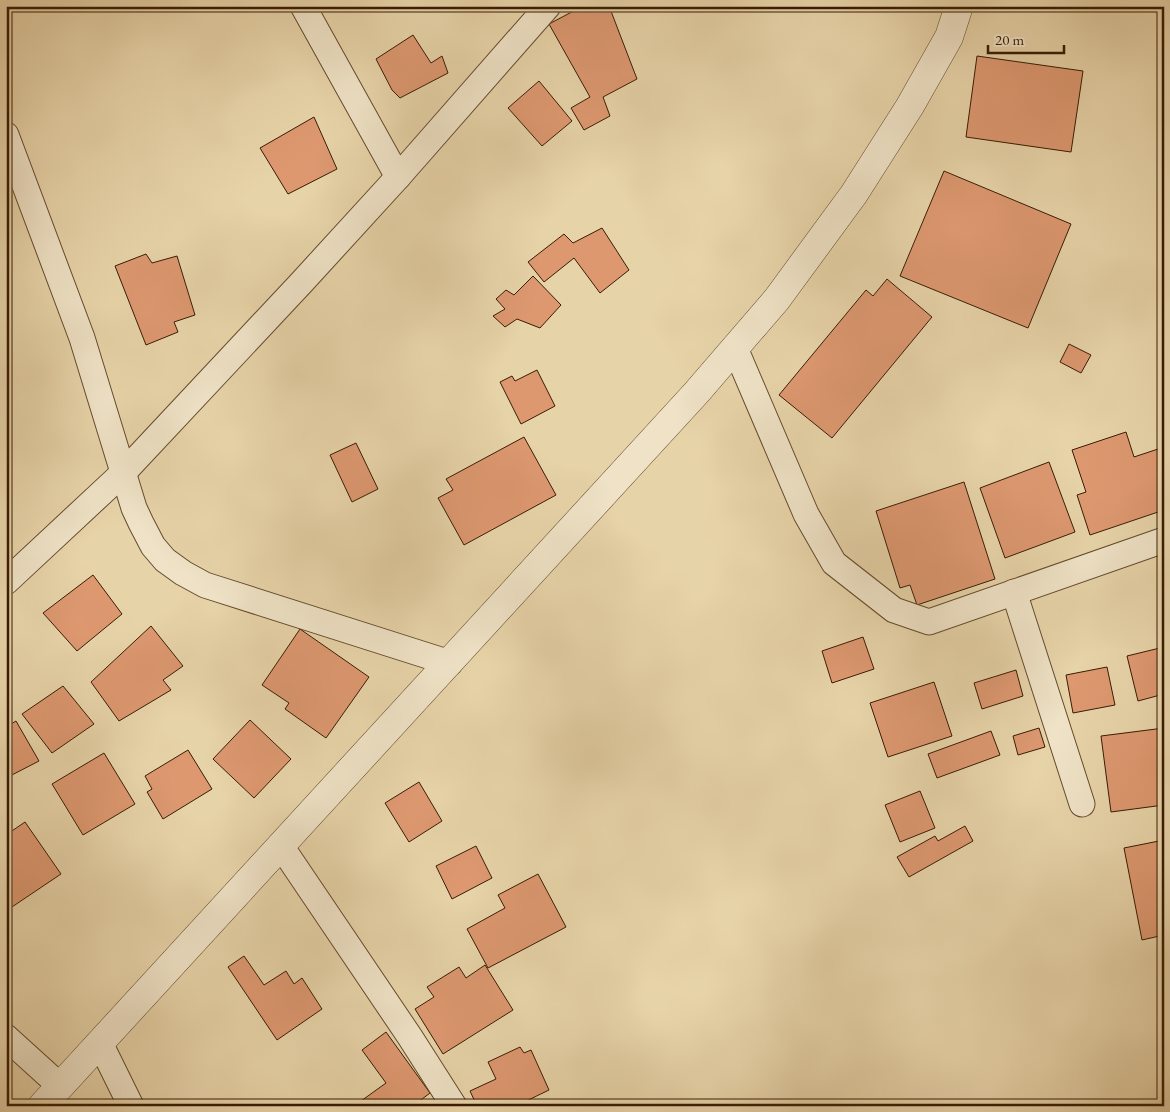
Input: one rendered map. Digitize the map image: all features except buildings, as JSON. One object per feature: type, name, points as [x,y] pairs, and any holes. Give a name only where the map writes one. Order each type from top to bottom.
[{"type":"street","points":[[303,6],[398,177]]},
{"type":"street","points":[[6,582],[124,472],[398,177],[548,6]]},
{"type":"street","points":[[42,1106],[691,400],[777,299],[854,194],[910,106],[949,37],[960,6]]},
{"type":"street","points":[[6,135],[14,179],[82,338],[134,508],[153,546],[166,560],[183,573],[205,585],[450,663]]},
{"type":"street","points":[[735,348],[806,514],[834,563],[894,610],[929,622],[1164,540]]},
{"type":"street","points":[[1014,592],[1082,804]]},
{"type":"street","points":[[281,846],[410,1037],[454,1106]]},
{"type":"street","points":[[6,1038],[60,1086]]},
{"type":"street","points":[[100,1042],[131,1106]]}]
